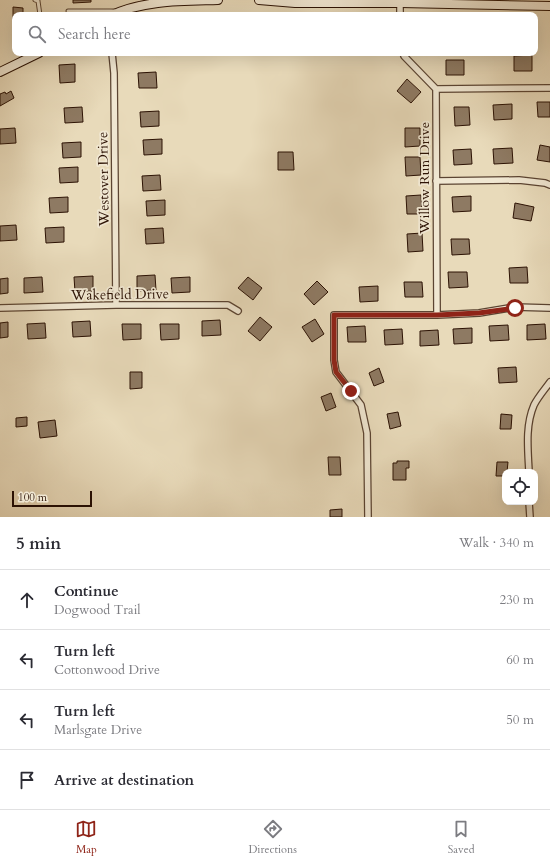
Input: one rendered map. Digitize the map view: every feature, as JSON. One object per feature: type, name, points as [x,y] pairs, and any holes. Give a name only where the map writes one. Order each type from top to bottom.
[{"type":"street","points":[[120,11],[150,3],[218,0]]},
{"type":"street","points":[[260,0],[295,3],[400,3],[550,6]]},
{"type":"street","points":[[400,3],[400,12]]},
{"type":"street","points":[[0,72],[33,56]]},
{"type":"street","name":"Westover Drive","points":[[112,56],[114,73],[116,305]]},
{"type":"street","points":[[404,56],[436,89],[550,88]]},
{"type":"street","name":"Willow Run Drive","points":[[436,89],[437,315]]},
{"type":"street","points":[[436,181],[519,180],[550,185]]},
{"type":"street","name":"Wakefield Drive","points":[[0,308],[116,305],[228,305],[238,311]]},
{"type":"street","points":[[368,517],[367,433],[365,418],[361,405],[336,372],[334,360],[334,315],[437,315],[479,313],[515,308],[550,308]]},
{"type":"street","points":[[529,469],[528,435],[530,418],[535,404],[550,382]]},
{"type":"street","points":[[530,505],[530,517]]},
{"type":"lane","points":[[35,0],[38,1],[40,12]]},
{"type":"lane","points":[[68,11],[120,11]]},
{"type":"building","points":[[73,0],[91,0],[91,2],[73,3]]},
{"type":"building","points":[[13,7],[23,8],[23,12],[13,12]]},
{"type":"building","points":[[514,56],[532,56],[532,71],[514,71]]},
{"type":"building","points":[[446,60],[464,60],[464,75],[446,75]]},
{"type":"building","points":[[75,64],[75,82],[60,83],[59,65]]},
{"type":"building","points":[[156,72],[157,88],[139,88],[138,73]]},
{"type":"building","points":[[407,79],[421,92],[411,103],[397,91]]},
{"type":"building","points":[[11,91],[14,98],[0,106],[0,94],[5,92],[6,94]]},
{"type":"building","points":[[537,102],[550,102],[550,117],[538,117]]},
{"type":"building","points":[[512,104],[512,119],[494,120],[493,105]]},
{"type":"building","points":[[82,107],[83,122],[65,123],[64,108]]},
{"type":"building","points":[[454,107],[469,107],[470,125],[455,126]]},
{"type":"building","points":[[159,111],[159,126],[141,127],[140,112]]},
{"type":"building","points":[[15,128],[16,143],[0,144],[0,129]]},
{"type":"building","points":[[405,128],[420,128],[420,146],[405,147]]},
{"type":"building","points":[[162,139],[162,154],[144,155],[143,140]]},
{"type":"building","points":[[81,142],[81,157],[63,158],[62,143]]},
{"type":"building","points":[[540,145],[550,147],[550,162],[537,160]]},
{"type":"building","points":[[512,148],[513,163],[494,164],[493,149]]},
{"type":"building","points":[[471,149],[472,164],[454,165],[453,150]]},
{"type":"building","points":[[278,152],[293,152],[294,170],[278,170]]},
{"type":"building","points":[[405,157],[420,157],[421,175],[406,176]]},
{"type":"building","points":[[78,167],[78,182],[60,183],[59,168]]},
{"type":"building","points":[[160,175],[161,190],[143,191],[142,176]]},
{"type":"building","points":[[421,195],[422,214],[407,214],[406,196]]},
{"type":"building","points":[[471,196],[471,211],[453,212],[452,197]]},
{"type":"building","points":[[68,197],[68,212],[50,213],[49,198]]},
{"type":"building","points":[[165,200],[165,215],[147,216],[146,201]]},
{"type":"building","points":[[515,203],[534,207],[531,221],[513,218]]},
{"type":"building","points":[[16,225],[17,240],[0,241],[0,226]]},
{"type":"building","points":[[64,227],[64,242],[46,243],[45,228]]},
{"type":"building","points":[[163,228],[164,243],[146,244],[145,229]]},
{"type":"building","points":[[422,233],[423,251],[408,252],[407,234]]},
{"type":"building","points":[[451,239],[469,239],[470,254],[452,255]]},
{"type":"building","points":[[527,267],[528,283],[510,283],[509,268]]},
{"type":"building","points":[[448,272],[467,272],[468,287],[449,288]]},
{"type":"building","points":[[155,275],[156,290],[137,291],[137,276]]},
{"type":"building","points":[[93,276],[93,291],[75,292],[74,277]]},
{"type":"building","points":[[42,277],[43,292],[24,293],[24,278]]},
{"type":"building","points":[[190,277],[190,292],[172,293],[171,278]]},
{"type":"building","points":[[248,277],[262,288],[253,300],[238,288]]},
{"type":"building","points":[[8,278],[8,293],[0,294],[0,279]]},
{"type":"building","points":[[317,281],[328,292],[314,305],[304,294]]},
{"type":"building","points":[[404,282],[422,282],[423,297],[405,297]]},
{"type":"building","points":[[378,286],[378,301],[360,302],[359,287]]},
{"type":"building","points":[[260,317],[272,327],[260,341],[248,331]]},
{"type":"building","points":[[315,319],[324,334],[312,342],[302,327]]},
{"type":"building","points":[[220,320],[221,335],[202,336],[202,321]]},
{"type":"building","points":[[90,321],[91,336],[73,337],[72,322]]},
{"type":"building","points":[[8,322],[8,337],[0,338],[0,323]]},
{"type":"building","points":[[45,323],[46,338],[28,339],[27,324]]},
{"type":"building","points":[[122,324],[141,324],[141,339],[123,340]]},
{"type":"building","points":[[160,324],[179,324],[179,339],[161,340]]},
{"type":"building","points":[[545,324],[546,339],[527,340],[527,325]]},
{"type":"building","points":[[508,325],[509,340],[490,341],[489,326]]},
{"type":"building","points":[[365,326],[366,342],[348,342],[347,327]]},
{"type":"building","points":[[472,328],[472,343],[454,344],[453,329]]},
{"type":"building","points":[[402,329],[403,344],[385,345],[384,330]]},
{"type":"building","points":[[438,330],[439,345],[420,346],[420,331]]},
{"type":"building","points":[[516,367],[517,382],[499,383],[498,368]]},
{"type":"building","points":[[379,368],[384,382],[374,386],[369,373]]},
{"type":"building","points":[[130,372],[142,372],[142,388],[130,389]]},
{"type":"building","points":[[331,393],[336,407],[326,411],[321,397]]},
{"type":"building","points":[[398,412],[401,426],[390,429],[387,414]]},
{"type":"building","points":[[501,414],[512,415],[511,429],[500,429]]},
{"type":"building","points":[[27,417],[27,426],[16,427],[16,418]]},
{"type":"building","points":[[55,420],[57,436],[40,438],[38,422]]},
{"type":"building","points":[[328,457],[340,457],[341,475],[329,475]]},
{"type":"building","points":[[397,461],[409,461],[409,468],[406,468],[406,480],[393,480],[393,463],[397,463]]},
{"type":"building","points":[[497,462],[508,462],[507,469],[502,469],[502,476],[496,476]]},
{"type":"building","points":[[342,509],[342,517],[330,517],[330,510]]},
{"type":"route","points":[[351,391],[336,372],[334,360],[334,315],[437,315],[479,313],[515,308]]}]
